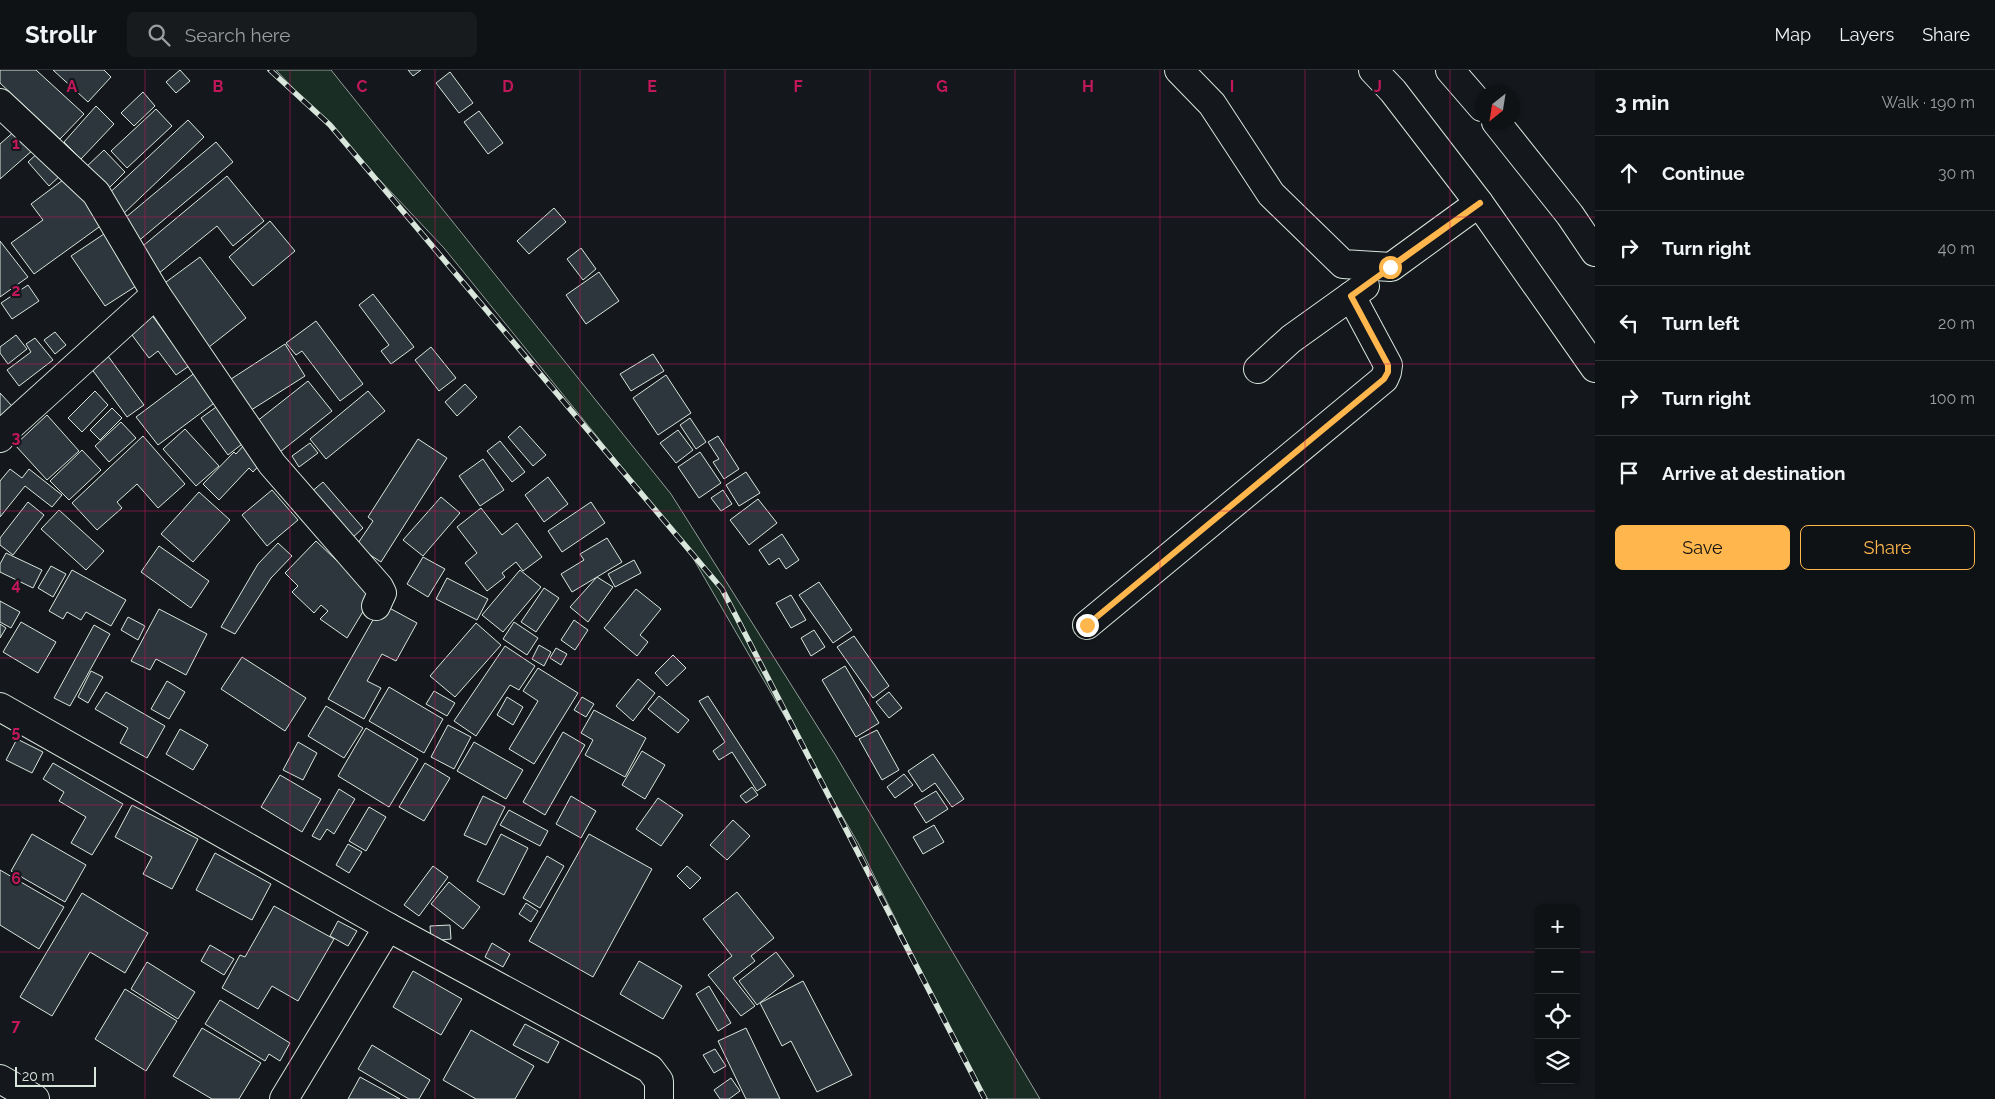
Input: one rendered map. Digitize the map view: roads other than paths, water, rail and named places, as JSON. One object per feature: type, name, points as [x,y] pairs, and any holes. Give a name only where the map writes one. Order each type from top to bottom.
[{"type":"street","points":[[1180,70],[1212,104],[1271,194],[1343,264],[1390,267],[1475,206]]},
{"type":"street","points":[[1373,70],[1393,92],[1595,368]]},
{"type":"street","points":[[1450,70],[1475,99]]},
{"type":"street","points":[[0,103],[96,193],[156,294],[272,464],[379,587],[382,593],[376,606]]},
{"type":"street","points":[[1502,130],[1570,215],[1595,252]]},
{"type":"street","points":[[1258,369],[1291,338],[1475,206]]},
{"type":"street","points":[[0,438],[8,428],[156,294]]},
{"type":"street","points":[[1087,625],[1384,379],[1388,372],[1388,365],[1351,296]]},
{"type":"street","points":[[0,707],[388,927],[650,1069],[659,1081],[659,1099]]},
{"type":"street","points":[[284,1099],[388,927]]},
{"type":"street","points":[[0,1079],[35,1099]]},
{"type":"railway","points":[[270,70],[330,125],[722,589],[985,1099]]}]
